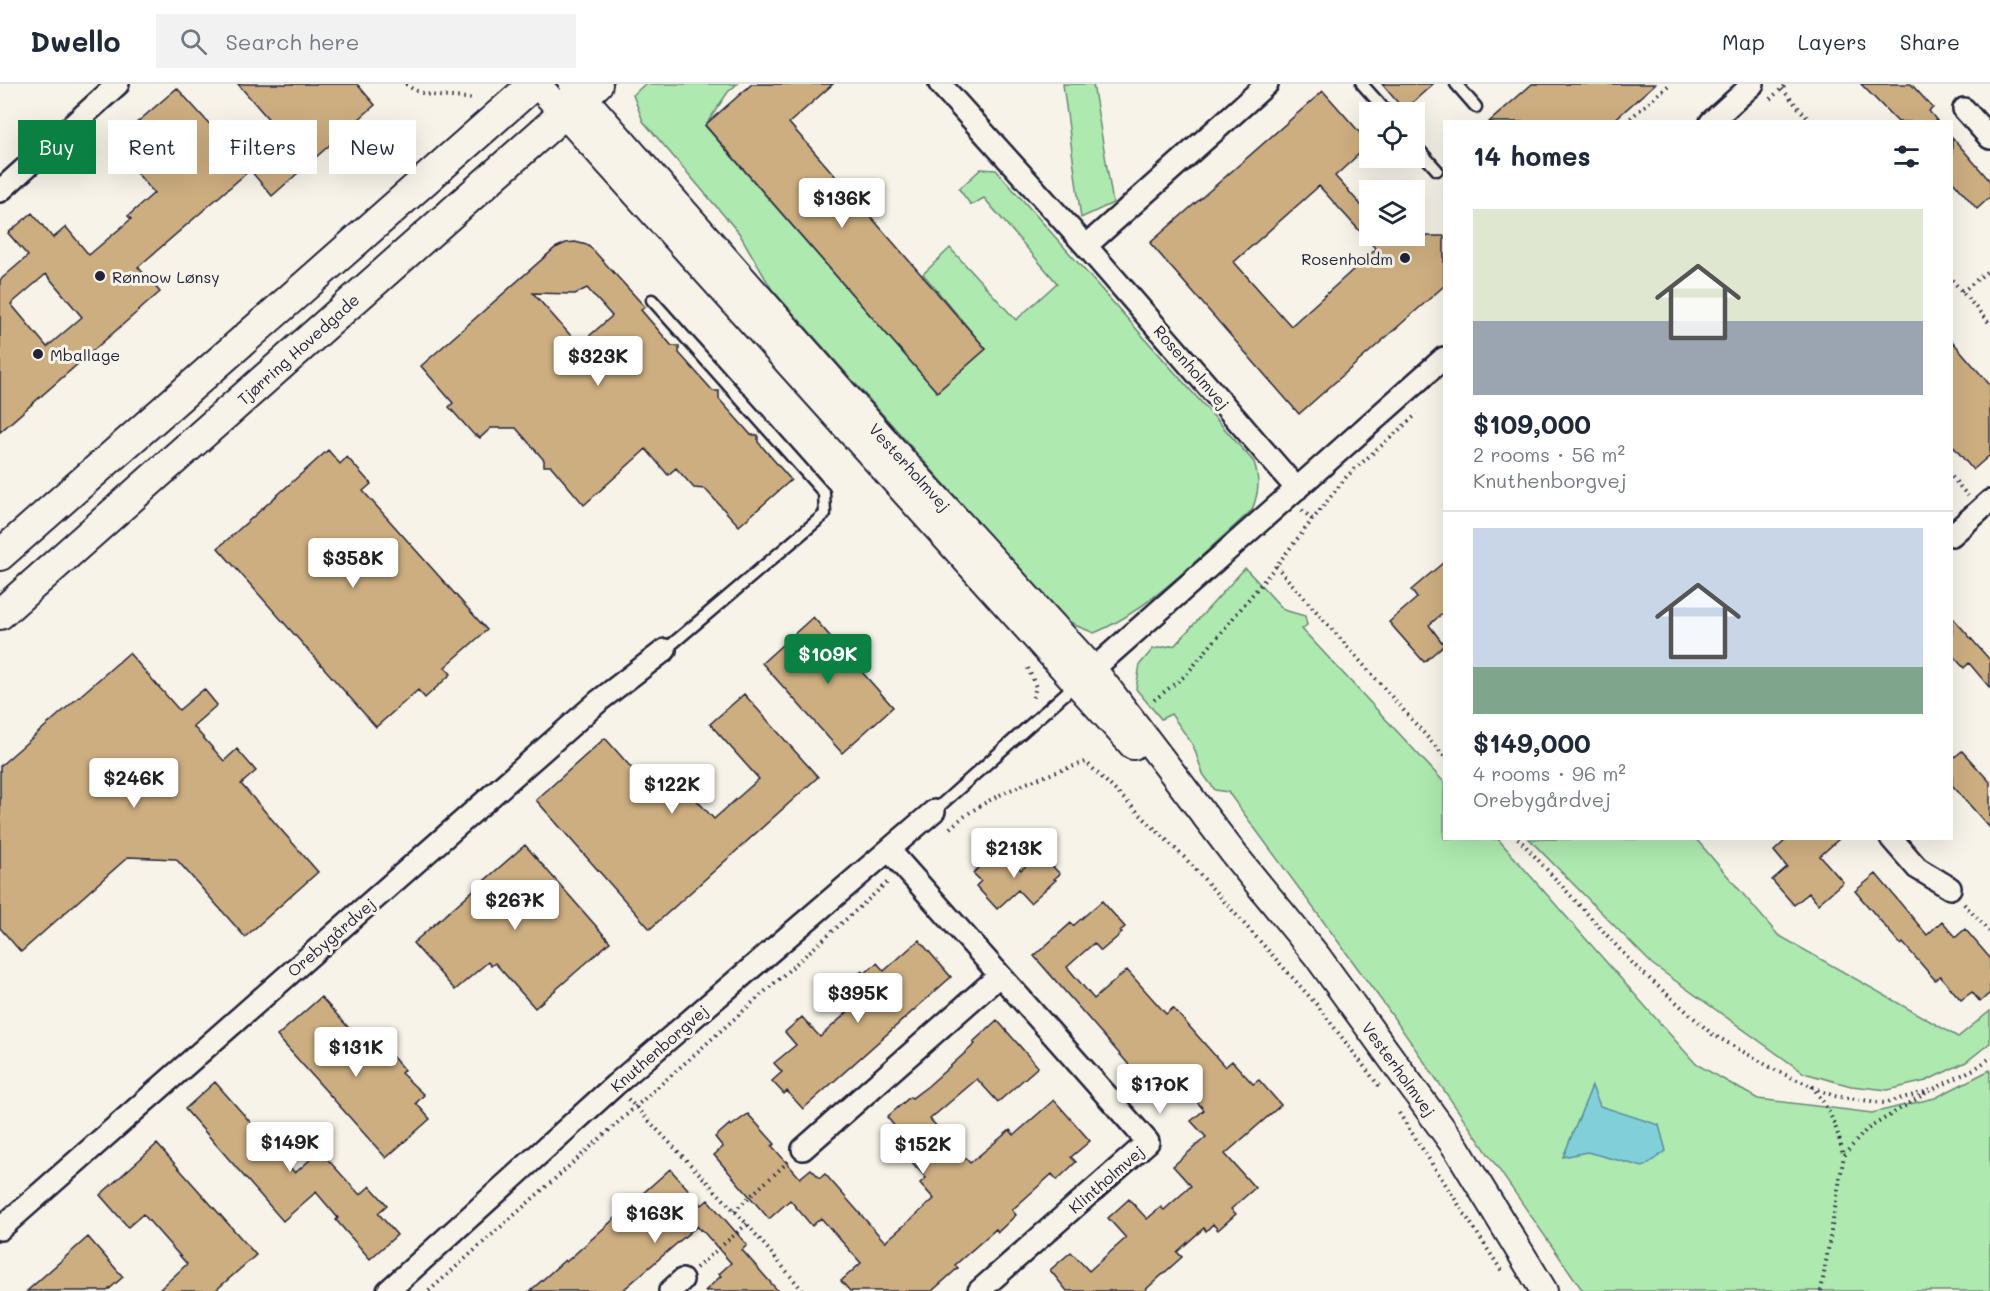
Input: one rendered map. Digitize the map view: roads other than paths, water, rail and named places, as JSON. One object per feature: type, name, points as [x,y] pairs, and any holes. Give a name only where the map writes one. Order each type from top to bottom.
[{"type":"main road","points":[[0,555],[535,84]]},
{"type":"main road","name":"Tjørring Hovedgade","points":[[0,614],[579,95]]},
{"type":"street","points":[[0,191],[118,84]]},
{"type":"street","name":"Vesterholmvej","points":[[535,84],[579,95],[1085,677],[1237,858],[1317,956],[1457,1149],[1544,1291]]},
{"type":"street","name":"Rosenholmvej","points":[[940,84],[1086,246],[1297,489]]},
{"type":"street","points":[[1086,246],[1267,84]]},
{"type":"street","points":[[1713,120],[1753,84]]},
{"type":"street","points":[[1964,109],[1990,138]]},
{"type":"street","points":[[1085,677],[1443,359]]},
{"type":"street","points":[[1953,534],[1990,501]]},
{"type":"street","name":"Orebygårdvej","points":[[0,1229],[600,700],[665,650]]},
{"type":"street","name":"Knuthenborgvej","points":[[388,1291],[615,1085],[934,810]]},
{"type":"street","points":[[1893,840],[1917,868],[1950,888]]},
{"type":"street","name":"Klintholmvej","points":[[889,850],[1148,1142],[979,1291]]},
{"type":"street","points":[[803,1149],[1000,975]]},
{"type":"lane","points":[[1362,84],[1378,102]]},
{"type":"lane","points":[[1456,84],[1476,107]]},
{"type":"lane","points":[[1425,156],[1437,170]]},
{"type":"lane","points":[[652,300],[824,493],[825,514],[665,650]]},
{"type":"lane","points":[[934,810],[1085,677]]},
{"type":"water","points":[[1592,1086],[1600,1106],[1659,1125],[1666,1151],[1643,1167],[1587,1152],[1563,1157]]},
{"type":"place","name":"Rosenholdm","points":[[1405,258]]},
{"type":"place","name":"Rønnow Lønsy","points":[[100,276]]},
{"type":"place","name":"Mballage","points":[[38,354]]}]
